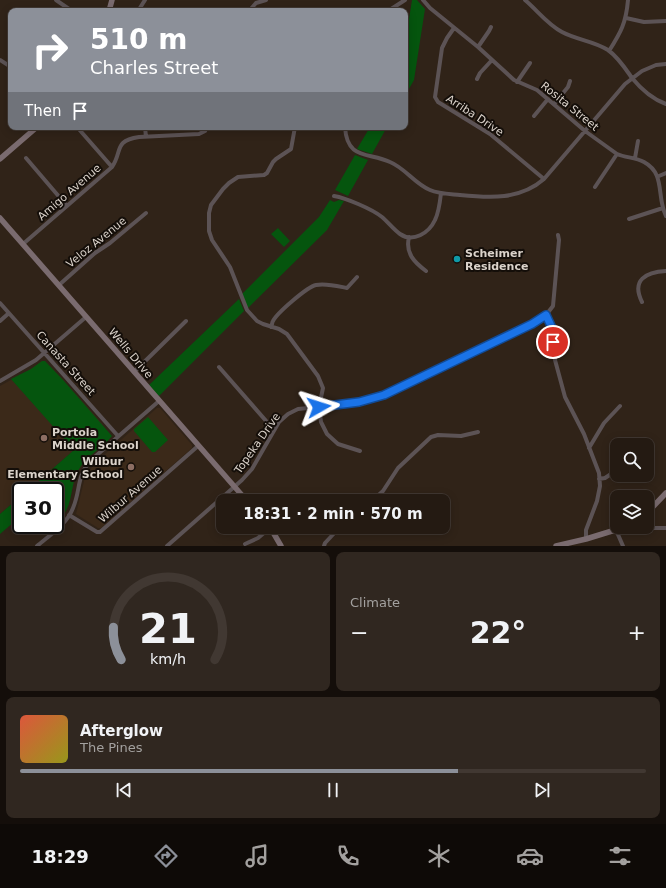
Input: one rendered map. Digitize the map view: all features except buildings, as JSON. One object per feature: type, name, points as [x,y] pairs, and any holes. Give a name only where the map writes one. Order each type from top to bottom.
[{"type":"main road","points":[[0,160],[34,130]]},
{"type":"main road","name":"Wells Drive","points":[[0,218],[241,494]]},
{"type":"main road","points":[[654,506],[666,493]]},
{"type":"main road","points":[[556,546],[610,532]]},
{"type":"main road","points":[[274,534],[281,546]]},
{"type":"street","points":[[56,0],[68,8]]},
{"type":"street","points":[[252,8],[256,3],[266,0]]},
{"type":"street","points":[[392,8],[404,0]]},
{"type":"street","name":"Rosita Street","points":[[423,0],[430,8],[478,46],[517,82],[533,88],[585,131],[617,154],[635,158],[651,165],[659,176]]},
{"type":"street","points":[[527,0],[553,27],[569,35],[595,43],[609,51],[621,62],[640,87],[652,97],[666,104]]},
{"type":"street","points":[[609,51],[619,35],[626,18],[628,0]]},
{"type":"street","points":[[626,18],[644,22],[666,21]]},
{"type":"street","points":[[478,46],[491,27]]},
{"type":"street","name":"Arriba Drive","points":[[454,28],[442,48],[435,97],[438,102],[490,134],[544,179]]},
{"type":"street","points":[[477,79],[480,73],[492,60]]},
{"type":"street","points":[[517,82],[530,62]]},
{"type":"street","points":[[345,130],[347,140],[355,151],[391,162],[430,190],[441,193],[488,198],[500,197],[526,191],[536,186],[544,179],[625,84],[642,70],[649,67],[666,64]]},
{"type":"street","points":[[554,104],[568,87],[570,81]]},
{"type":"street","points":[[534,116],[548,99]]},
{"type":"street","points":[[80,130],[112,167]]},
{"type":"street","points":[[145,130],[146,136]]},
{"type":"street","name":"Amigo Avenue","points":[[23,244],[112,167],[121,145],[125,141],[130,138],[146,136],[199,134],[206,130]]},
{"type":"street","points":[[294,130],[291,149],[273,162],[267,173],[260,176],[243,176],[234,180],[215,198],[209,213],[208,231],[212,240],[230,267],[247,310],[257,321],[279,329],[287,334],[318,376],[323,388],[319,407],[324,428],[332,439],[343,446],[360,451]]},
{"type":"street","points":[[635,158],[638,141]]},
{"type":"street","points":[[595,187],[617,154]]},
{"type":"street","points":[[26,158],[67,206]]},
{"type":"street","points":[[666,173],[659,176],[662,185],[663,208],[666,216]]},
{"type":"street","points":[[334,196],[343,197],[380,215],[400,234],[415,237],[422,235],[435,221],[441,193]]},
{"type":"street","points":[[629,219],[663,208]]},
{"type":"street","name":"Veloz Avenue","points":[[59,285],[95,253],[110,243],[146,213]]},
{"type":"street","points":[[558,235],[559,240],[553,306],[546,315],[552,328],[555,360],[565,397],[597,465],[599,480],[597,502],[586,530],[586,539]]},
{"type":"street","points":[[410,237],[408,247],[410,254],[413,260],[426,271]]},
{"type":"street","points":[[642,302],[638,289],[639,283],[643,277],[649,273],[666,271]]},
{"type":"street","points":[[271,327],[276,317],[297,297],[309,289],[324,285],[347,288],[358,277]]},
{"type":"street","name":"Canasta Street","points":[[0,303],[118,436]]},
{"type":"street","points":[[0,321],[9,313]]},
{"type":"street","name":"Topeka Drive","points":[[166,546],[235,487],[252,469],[274,430],[283,418],[293,411],[359,402],[384,395],[532,324],[546,315]]},
{"type":"street","points":[[0,381],[29,364],[44,353],[86,317]]},
{"type":"street","points":[[134,372],[186,321]]},
{"type":"street","points":[[219,367],[274,430]]},
{"type":"street","points":[[37,546],[70,515],[76,501],[79,480],[84,468],[90,461],[159,401]]},
{"type":"street","points":[[589,448],[604,423],[620,406]]},
{"type":"street","points":[[380,494],[398,468],[432,437],[438,435],[461,436],[478,432]]},
{"type":"street","name":"Wilbur Avenue","points":[[70,515],[97,532],[100,532],[198,446]]},
{"type":"street","points":[[599,480],[610,474]]},
{"type":"street","points":[[654,527],[666,528]]},
{"type":"street","points":[[245,544],[258,538],[262,534]]},
{"type":"street","points":[[324,546],[333,534]]},
{"type":"street","points":[[618,534],[623,546]]},
{"type":"shaded area","name":"Portola Middle School","points":[[42,361],[45,361],[103,425],[37,482],[12,482],[12,504],[0,514],[0,386],[31,369]]},
{"type":"shaded area","name":"Wilbur Elementary School","points":[[157,408],[160,408],[192,445],[192,448],[101,528],[98,528],[76,514],[85,477],[94,464]]},
{"type":"green space","points":[[412,0],[417,0],[425,9],[414,80],[408,91],[408,25]]},
{"type":"green space","points":[[368,130],[385,130],[372,154],[357,149]]},
{"type":"green space","points":[[355,155],[368,160],[348,196],[335,190]]},
{"type":"green space","points":[[330,200],[334,202],[339,200],[344,201],[327,230],[248,308],[242,294],[319,217]]},
{"type":"green space","points":[[278,228],[290,241],[284,247],[271,234]]},
{"type":"green space","points":[[239,299],[244,311],[159,396],[149,385]]},
{"type":"green space","points":[[42,361],[45,361],[112,436],[81,466],[74,481],[69,503],[64,514],[64,482],[37,482],[74,450],[11,379],[31,369]]},
{"type":"green space","points":[[148,417],[168,440],[155,452],[152,452],[134,431],[134,429]]},
{"type":"green space","points":[[12,504],[12,524],[0,534],[0,514]]},
{"type":"place","name":"Scheimer Residence","points":[[457,259]]},
{"type":"place","name":"Portola Middle School","points":[[44,438]]},
{"type":"place","name":"Wilbur Elementary School","points":[[131,467]]},
{"type":"route","points":[[319,407],[359,402],[384,395],[532,324],[546,315],[552,328],[553,342]]}]
